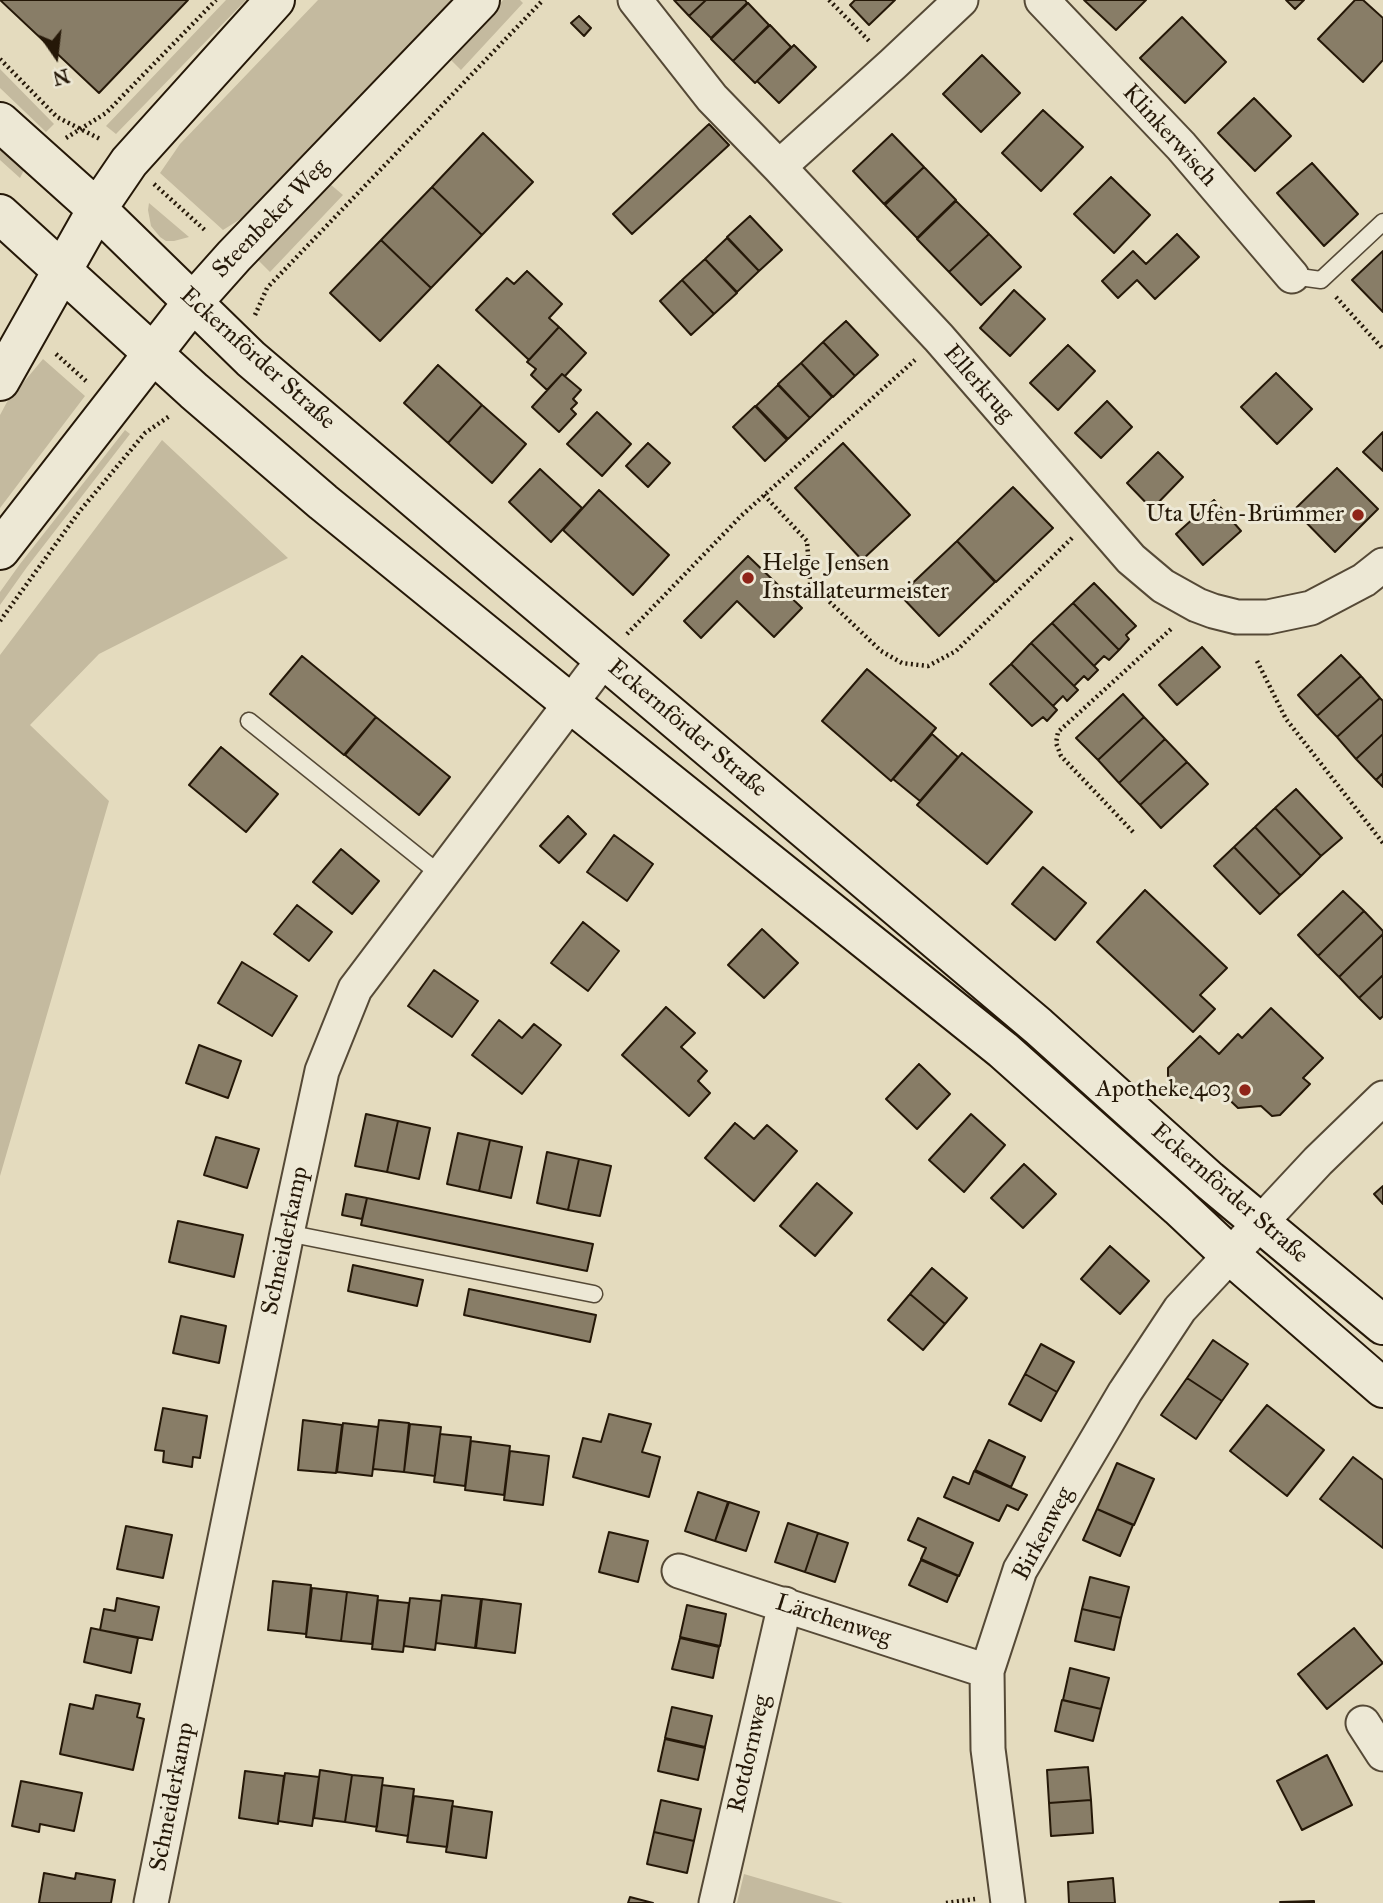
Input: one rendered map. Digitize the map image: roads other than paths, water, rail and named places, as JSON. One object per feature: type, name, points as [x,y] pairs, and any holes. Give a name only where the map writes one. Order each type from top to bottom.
[{"type":"street","points":[[0,381],[97,209],[129,162],[275,0]]},
{"type":"street","name":"Steenbeker Weg","points":[[0,550],[193,302],[480,0]]},
{"type":"street","name":"Ellerkrug","points":[[635,0],[712,98],[939,338],[1131,559],[1163,586],[1197,605],[1237,617],[1268,617],[1311,608],[1364,580],[1383,565]]},
{"type":"street","points":[[779,167],[961,0]]},
{"type":"street","name":"Klinkerwisch","points":[[1042,0],[1307,278]]},
{"type":"street","name":"Eckernförder Straße","points":[[0,122],[97,209],[242,351],[1038,1026],[1209,1180],[1383,1325]]},
{"type":"street","name":"Eckernförder Straße","points":[[0,214],[194,391],[323,502],[1003,1051],[1383,1388]]},
{"type":"street","name":"Schneiderkamp","points":[[151,1903],[322,1071],[355,989],[604,659]]},
{"type":"street","name":"Birkenweg","points":[[1008,1903],[988,1749],[987,1671],[1020,1570],[1125,1392],[1180,1309],[1318,1161],[1383,1098]]},
{"type":"street","name":"Lärchenweg","points":[[680,1571],[987,1671]]},
{"type":"street","name":"Rotdornweg","points":[[716,1903],[785,1604]]},
{"type":"street","points":[[1363,1723],[1383,1754]]},
{"type":"lane","points":[[1307,278],[1383,222]]},
{"type":"lane","points":[[249,721],[441,875]]},
{"type":"lane","points":[[287,1233],[594,1294]]},
{"type":"place","name":"Uta Ufen-Brümmer","points":[[1358,515]]},
{"type":"place","name":"Helge Jensen Installateurmeister","points":[[748,578]]},
{"type":"place","name":"Apotheke 403","points":[[1245,1090]]}]
